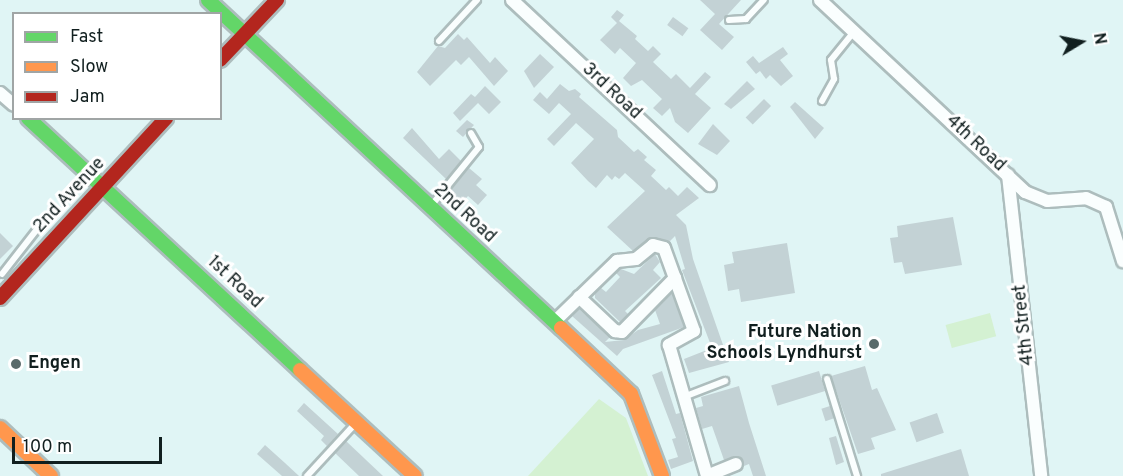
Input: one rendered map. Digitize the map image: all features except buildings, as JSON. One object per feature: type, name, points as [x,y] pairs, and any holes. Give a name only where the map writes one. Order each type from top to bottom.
[{"type":"street","name":"2nd Road","points":[[208,0],[221,12]]},
{"type":"street","points":[[222,58],[277,0]]},
{"type":"street","name":"3rd Road","points":[[512,0],[710,184]]},
{"type":"street","name":"4th Road","points":[[820,0],[1025,192],[1040,199],[1086,198],[1106,207],[1123,261]]},
{"type":"street","name":"2nd Road","points":[[222,13],[634,397],[662,476]]},
{"type":"street","points":[[0,93],[12,103]]},
{"type":"street","name":"1st Road","points":[[30,120],[415,476]]},
{"type":"street","name":"2nd Avenue","points":[[0,298],[164,120]]},
{"type":"street","name":"4th Street","points":[[1008,175],[1041,476]]},
{"type":"street","points":[[554,322],[617,261],[636,259],[652,245],[661,245],[667,252],[694,331],[669,345],[709,475],[736,464]]},
{"type":"street","points":[[579,297],[615,331],[622,332],[675,278]]},
{"type":"street","points":[[0,428],[51,476]]},
{"type":"street","points":[[0,442],[37,476]]},
{"type":"lane","points":[[439,41],[477,0]]},
{"type":"lane","points":[[729,20],[746,19],[764,0]]},
{"type":"lane","points":[[822,101],[834,79],[831,60],[854,31]]},
{"type":"lane","points":[[430,206],[479,147],[471,133]]},
{"type":"lane","points":[[17,280],[1,274],[41,224]]},
{"type":"lane","points":[[827,379],[857,476]]},
{"type":"lane","points":[[686,396],[725,381]]},
{"type":"lane","points":[[307,476],[357,421]]},
{"type":"green space","points":[[990,313],[996,336],[952,348],[946,325]]},
{"type":"green space","points":[[599,399],[626,418],[648,476],[528,476]]},
{"type":"traffic: fast","points":[[208,0],[221,12]]},
{"type":"traffic: fast","points":[[222,13],[561,328]]},
{"type":"traffic: fast","points":[[30,120],[300,370]]},
{"type":"traffic: slow","points":[[561,328],[631,394],[662,476]]},
{"type":"traffic: slow","points":[[300,370],[415,476]]},
{"type":"traffic: slow","points":[[0,428],[51,476]]},
{"type":"traffic: jam","points":[[222,58],[277,0]]},
{"type":"traffic: jam","points":[[0,298],[164,120]]},
{"type":"place","name":"Future Nation Schools Lyndhurst","points":[[874,344]]},
{"type":"place","name":"Engen","points":[[16,364]]}]
